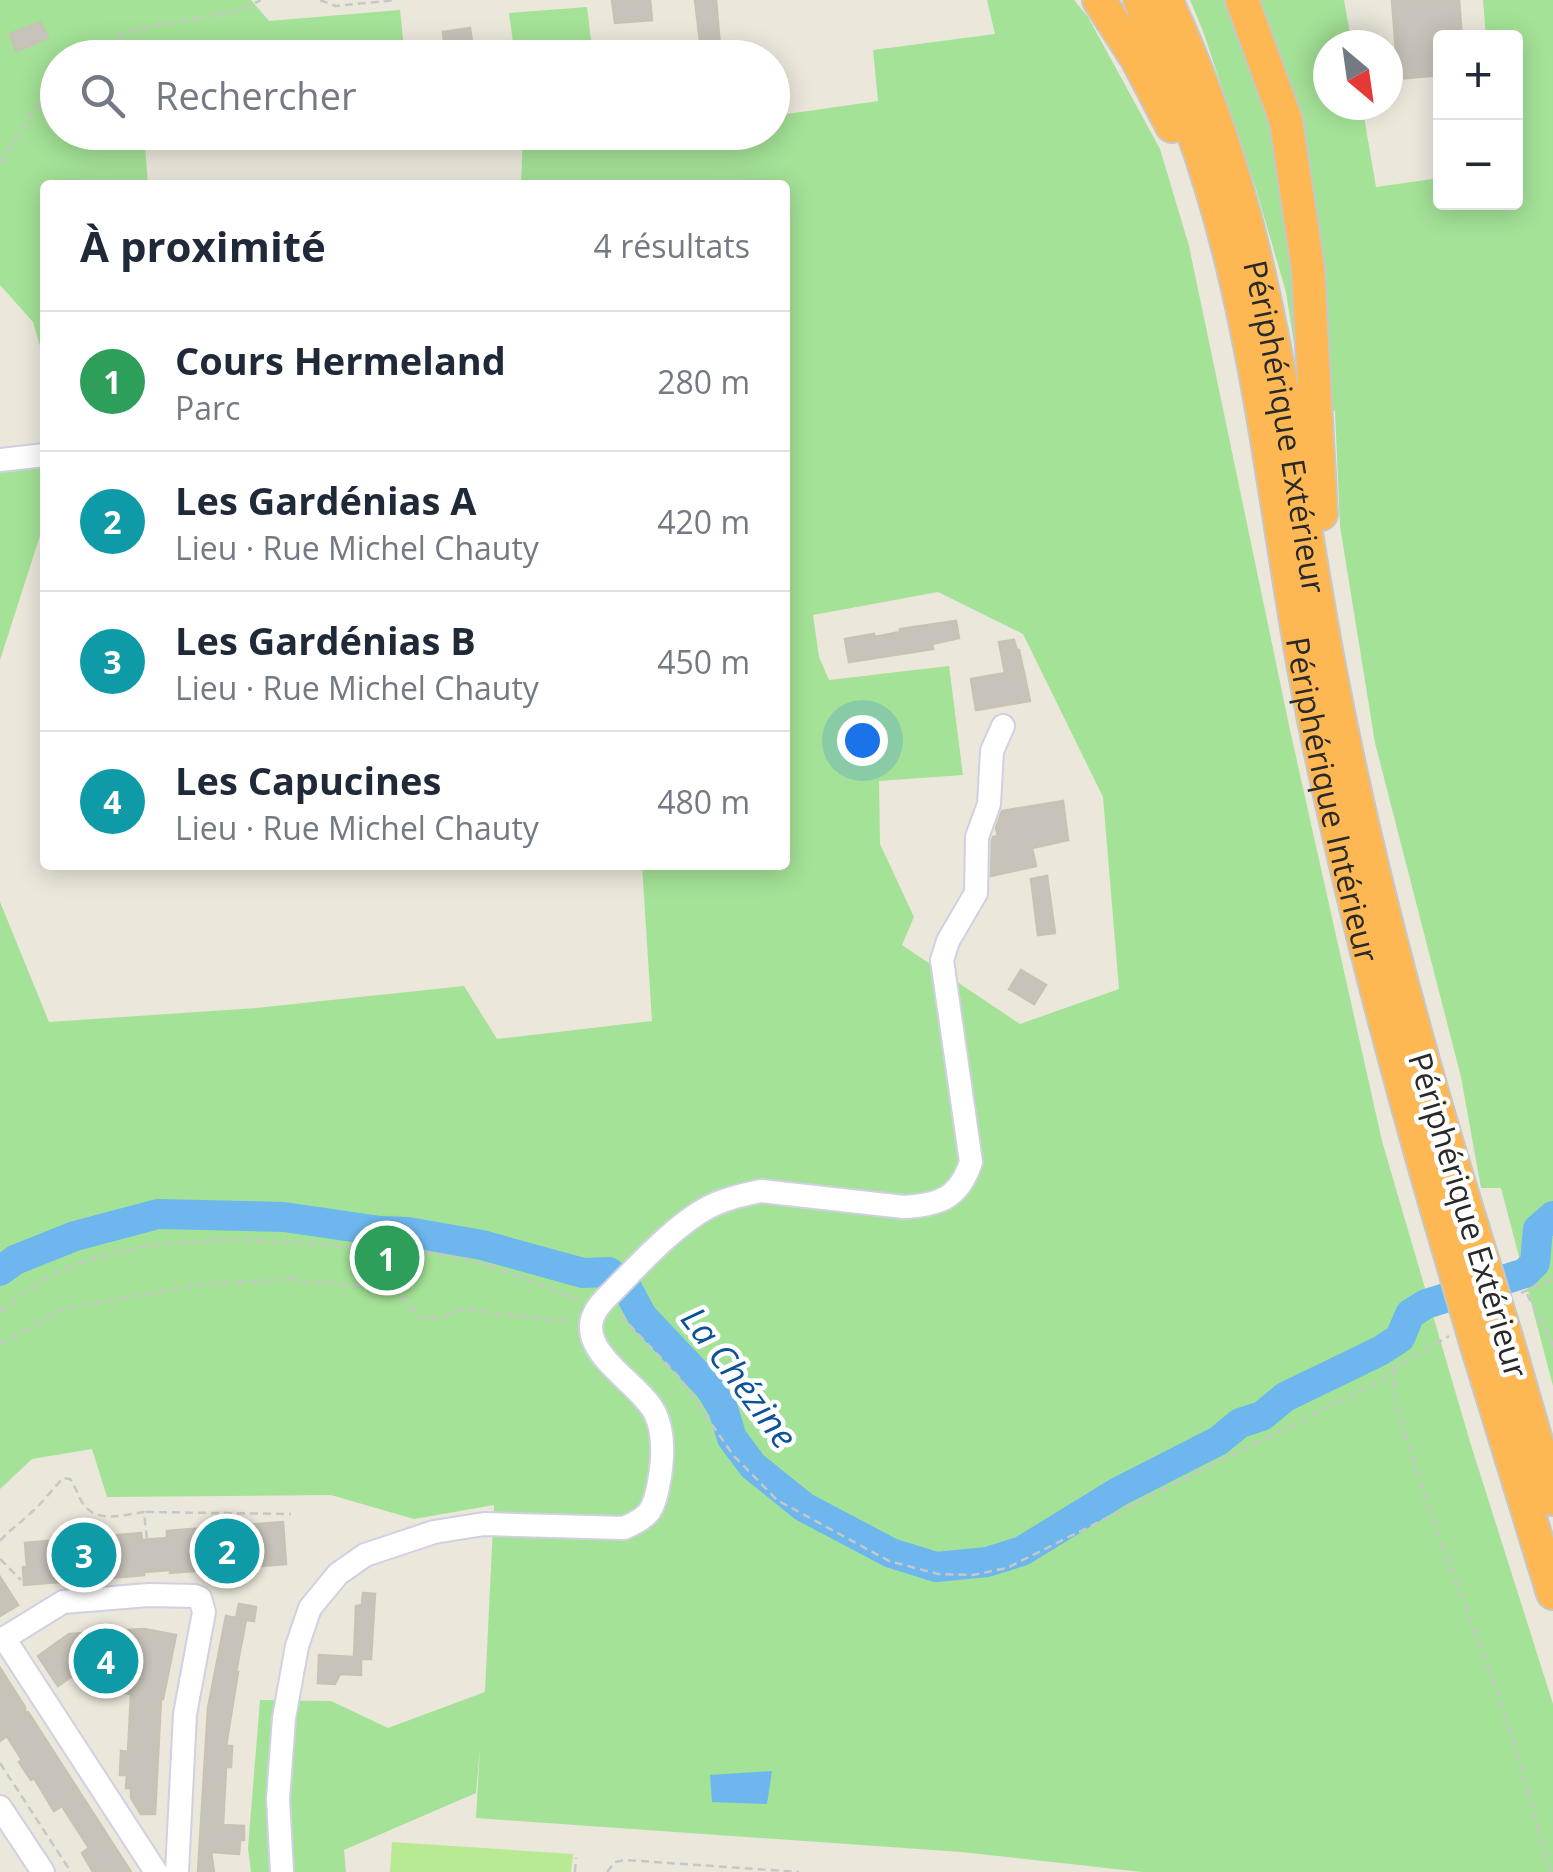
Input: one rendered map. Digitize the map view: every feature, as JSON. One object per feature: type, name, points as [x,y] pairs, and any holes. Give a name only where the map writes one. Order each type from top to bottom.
[{"type":"highway","points":[[1100,0],[1164,109],[1198,190],[1218,209]]},
{"type":"highway","name":"Périphérique Intérieur","points":[[1140,0],[1188,116],[1218,209],[1249,340],[1324,765],[1377,993],[1450,1202],[1477,1341],[1553,1593]]},
{"type":"highway","name":"Périphérique Extérieur","points":[[1166,0],[1212,114],[1248,232],[1277,363],[1346,754],[1411,1020],[1450,1202]]},
{"type":"highway","points":[[1242,0],[1286,121],[1308,269],[1322,549],[1310,564]]},
{"type":"highway","name":"Périphérique Extérieur","points":[[1477,1341],[1553,1498]]},
{"type":"street","points":[[0,460],[40,456]]},
{"type":"street","points":[[282,1872],[279,1783],[284,1718],[296,1646],[310,1608],[338,1574],[365,1555],[434,1532],[484,1524],[624,1528],[644,1520],[655,1505],[662,1465],[661,1431],[654,1410],[595,1347],[598,1310],[629,1275],[691,1218],[712,1205],[760,1190],[914,1206],[946,1198],[964,1183],[971,1162],[942,960],[948,941],[976,893],[977,838],[989,804],[992,751],[1002,726]]},
{"type":"street","points":[[156,1872],[2,1640],[63,1602],[149,1595],[200,1598],[204,1612],[185,1714],[177,1872]]},
{"type":"street","points":[[0,1806],[43,1872]]},
{"type":"path","points":[[113,40],[142,28],[238,10],[262,0]]},
{"type":"path","points":[[320,0],[336,6],[396,0]]},
{"type":"path","points":[[0,163],[40,104]]},
{"type":"path","points":[[0,1312],[67,1267],[126,1249],[208,1241],[284,1242],[449,1256],[496,1269],[598,1310],[679,1377],[733,1455],[777,1500],[889,1561],[938,1574],[972,1575],[1007,1568],[1376,1384],[1396,1367],[1477,1341]]},
{"type":"path","points":[[1519,1294],[1553,1278]]},
{"type":"path","points":[[0,1344],[64,1309],[196,1284],[289,1279],[395,1290],[421,1318],[438,1318],[462,1309],[598,1310]]},
{"type":"path","points":[[1526,1291],[1553,1346]]},
{"type":"path","points":[[1396,1367],[1395,1397],[1422,1492],[1511,1732],[1550,1872]]},
{"type":"path","points":[[0,1541],[63,1478],[70,1480],[84,1505],[96,1515],[291,1514]]},
{"type":"path","points":[[144,1512],[147,1540]]},
{"type":"path","points":[[0,1559],[21,1580]]},
{"type":"path","points":[[0,1764],[71,1872]]},
{"type":"path","points":[[575,1872],[576,1858]]},
{"type":"path","points":[[607,1872],[615,1862],[626,1860],[800,1872]]},
{"type":"green space","points":[[0,0],[251,0],[269,21],[400,10],[403,40],[40,40],[40,150],[145,150],[148,180],[40,180],[40,346],[33,322],[0,285]]},
{"type":"green space","points":[[987,0],[1074,0],[1088,17],[1160,149],[1189,246],[1290,730],[1382,1141],[1470,1442],[1553,1704],[1553,1872],[1142,1872],[961,1852],[476,1818],[480,1749],[476,1793],[344,1850],[346,1872],[251,1872],[248,1848],[260,1700],[331,1701],[388,1728],[485,1692],[494,1505],[414,1519],[331,1495],[107,1497],[92,1449],[32,1459],[0,1489],[0,902],[49,1022],[256,1008],[464,986],[497,1039],[652,1021],[642,870],[790,870],[790,180],[521,180],[522,150],[790,150],[790,114],[878,101],[873,50],[995,34]],"holes":[[[938,592],[1023,634],[1103,797],[1119,989],[1020,1024],[902,945],[914,917],[880,844],[879,781],[963,775],[949,666],[829,680],[819,657],[813,615]]]},
{"type":"green space","points":[[1190,0],[1344,0],[1349,30],[1313,30],[1313,120],[1365,120],[1376,187],[1433,179],[1433,210],[1523,210],[1523,30],[1485,30],[1483,0],[1553,0],[1553,1386],[1501,1188],[1481,1188],[1461,1077],[1375,743],[1340,526],[1335,411],[1305,415],[1286,292]]},
{"type":"green space","points":[[587,7],[591,40],[513,40],[509,13]]},
{"type":"green space","points":[[40,462],[40,536],[0,660],[0,464]]},
{"type":"green space","points":[[392,1842],[573,1854],[571,1872],[390,1872]]},
{"type":"water","points":[[772,1771],[767,1804],[712,1802],[710,1775]]},
{"type":"building","points":[[612,0],[650,0],[652,20],[615,23]]},
{"type":"building","points":[[695,0],[716,0],[719,40],[700,40]]},
{"type":"building","points":[[1392,0],[1459,0],[1461,30],[1433,30],[1433,76],[1403,79],[1403,30],[1394,30]]},
{"type":"building","points":[[41,22],[48,38],[16,51],[10,34]]},
{"type":"building","points":[[470,28],[472,40],[444,40],[443,32]]},
{"type":"building","points":[[956,621],[959,638],[932,644],[933,649],[849,662],[845,639]]},
{"type":"building","points":[[1014,640],[1030,701],[976,710],[971,679],[1005,673],[999,642]]},
{"type":"building","points":[[1063,801],[1068,840],[1032,848],[1036,866],[991,876],[992,840],[998,836],[996,828],[1002,811]]},
{"type":"building","points":[[1047,876],[1055,933],[1038,935],[1031,879]]},
{"type":"building","points":[[1021,970],[1046,985],[1034,1004],[1009,989]]},
{"type":"building","points":[[283,1522],[286,1564],[144,1572],[24,1585],[25,1543],[141,1533],[142,1540],[167,1538],[167,1531]]},
{"type":"building","points":[[0,1577],[18,1605],[0,1616]]},
{"type":"building","points":[[363,1593],[375,1594],[371,1659],[361,1659],[361,1675],[340,1674],[335,1684],[318,1683],[319,1655],[354,1657],[356,1606],[362,1605]]},
{"type":"building","points":[[239,1604],[256,1607],[254,1621],[246,1620],[236,1672],[226,1746],[232,1746],[231,1767],[226,1767],[223,1825],[244,1826],[244,1840],[240,1840],[239,1854],[211,1852],[214,1872],[198,1872],[208,1708],[226,1616],[236,1618]]},
{"type":"building","points":[[144,1629],[176,1635],[161,1699],[155,1814],[141,1814],[131,1798],[131,1788],[126,1788],[127,1775],[120,1775],[121,1751],[128,1752],[131,1694],[124,1693],[124,1667],[79,1671],[58,1686],[38,1656],[69,1634]]},
{"type":"building","points":[[0,1668],[131,1872],[93,1872],[82,1853],[89,1848],[62,1806],[54,1811],[19,1762],[22,1760],[7,1736],[0,1741]]},
{"type":"waterway","name":"La Chézine","points":[[0,1271],[15,1260],[75,1236],[158,1214],[284,1217],[408,1232],[482,1245],[583,1273],[609,1272],[627,1288],[642,1316],[710,1388],[723,1409],[732,1438],[753,1466],[804,1507],[891,1553],[936,1567],[987,1562],[1022,1551],[1118,1492],[1218,1441],[1240,1423],[1262,1416],[1285,1397],[1380,1351],[1400,1338],[1410,1314],[1426,1304],[1525,1273],[1535,1263],[1538,1229],[1553,1216]]},
{"type":"place","name":"Cours Hermeland","points":[[387,1258]]},
{"type":"place","name":"Les Gardénias A","points":[[227,1551]]},
{"type":"place","name":"Les Gardénias B","points":[[84,1555]]},
{"type":"place","name":"Les Capucines","points":[[106,1661]]}]
